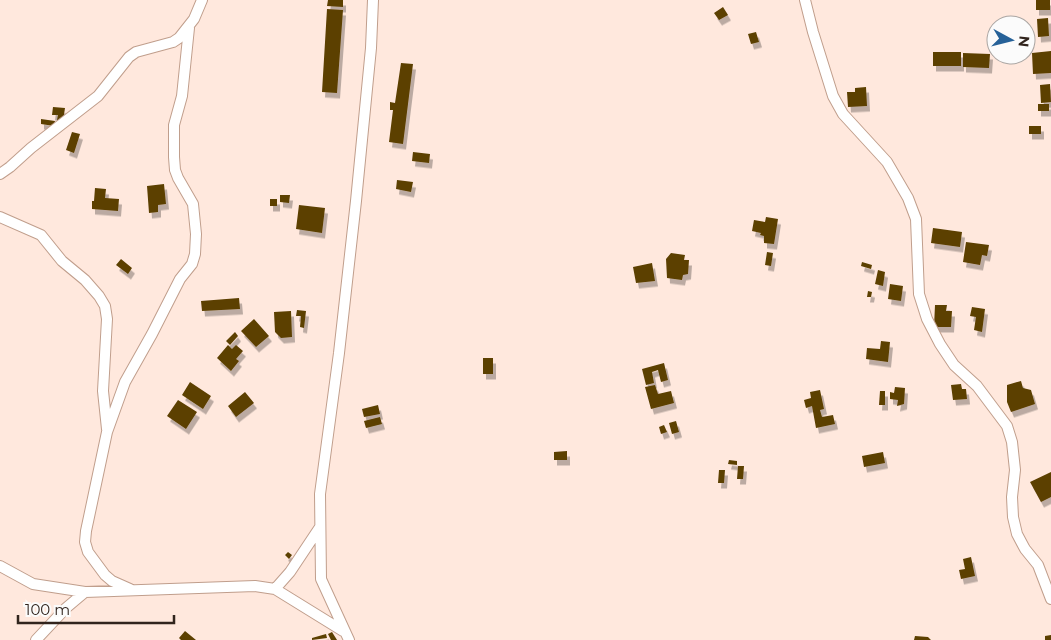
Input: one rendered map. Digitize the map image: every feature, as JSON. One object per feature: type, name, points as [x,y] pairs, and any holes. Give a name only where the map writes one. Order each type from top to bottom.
[{"type":"street","points":[[130,589],[112,581],[105,575],[88,552],[85,542],[89,513],[108,432],[125,382],[180,279],[192,264],[195,254],[194,208],[178,178],[174,157],[175,122],[182,96],[189,28],[202,0]]},
{"type":"street","points":[[346,635],[321,578],[320,494],[339,353],[357,191],[371,48],[373,0]]},
{"type":"street","points":[[805,0],[833,96],[843,114],[887,162],[908,198],[916,219],[919,294],[927,319],[954,365],[977,386],[1007,426],[1012,442],[1015,470],[1012,497],[1013,518],[1017,534],[1025,549],[1038,565],[1051,599]]},
{"type":"street","points":[[0,174],[98,96],[129,57],[136,52],[173,42],[189,28]]},
{"type":"street","points":[[0,217],[41,234],[62,261],[99,296],[107,319],[102,391],[108,432]]},
{"type":"street","points":[[275,589],[290,572],[320,527]]},
{"type":"street","points":[[0,566],[33,584],[85,592],[255,586],[275,589],[346,635]]},
{"type":"street","points":[[36,640],[66,608],[85,592]]},
{"type":"building","points":[[328,0],[343,0],[343,7],[327,6]]},
{"type":"building","points":[[1036,0],[1050,0],[1050,10],[1036,10]]},
{"type":"building","points":[[723,7],[728,15],[719,20],[714,13]]},
{"type":"building","points":[[327,9],[343,10],[337,93],[322,92]]},
{"type":"building","points":[[1048,18],[1049,36],[1038,37],[1037,19]]},
{"type":"building","points":[[756,32],[759,42],[751,44],[748,34]]},
{"type":"building","points":[[1051,51],[1051,73],[1033,74],[1033,65],[1036,65],[1036,53]]},
{"type":"building","points":[[933,52],[961,52],[961,66],[933,66]]},
{"type":"building","points":[[963,53],[986,54],[986,65],[989,65],[989,68],[963,67]]},
{"type":"building","points":[[401,63],[413,64],[403,144],[389,142],[393,110],[390,110],[390,102],[395,103]]},
{"type":"building","points":[[1050,84],[1051,102],[1041,103],[1040,85]]},
{"type":"building","points":[[866,87],[867,106],[848,107],[847,92],[855,92],[855,88]]},
{"type":"building","points":[[1038,104],[1049,104],[1049,111],[1038,111]]},
{"type":"building","points":[[53,107],[65,108],[63,121],[57,120],[58,115],[52,115]]},
{"type":"building","points":[[41,119],[55,121],[54,126],[41,124]]},
{"type":"building","points":[[1029,126],[1041,126],[1041,134],[1029,134]]},
{"type":"building","points":[[72,132],[80,134],[74,153],[66,150]]},
{"type":"building","points":[[413,152],[430,154],[429,163],[412,161]]},
{"type":"building","points":[[397,180],[413,182],[411,192],[396,189]]},
{"type":"building","points":[[164,184],[166,204],[158,205],[158,212],[149,213],[147,186]]},
{"type":"building","points":[[95,188],[106,189],[105,198],[119,199],[118,211],[92,209]]},
{"type":"building","points":[[280,195],[290,195],[289,203],[280,202]]},
{"type":"building","points":[[270,199],[277,199],[277,206],[270,206]]},
{"type":"building","points":[[299,205],[325,208],[322,233],[296,229]]},
{"type":"building","points":[[766,217],[778,219],[774,244],[764,243],[764,236],[760,235],[761,233],[752,231],[754,220],[765,222]]},
{"type":"building","points":[[933,228],[962,232],[960,247],[931,243]]},
{"type":"building","points":[[966,242],[989,245],[987,256],[982,255],[980,265],[963,262]]},
{"type":"building","points":[[767,252],[773,253],[771,266],[765,265]]},
{"type":"building","points":[[671,253],[685,255],[684,260],[689,260],[688,274],[683,275],[682,280],[667,278],[666,259]]},
{"type":"building","points":[[121,259],[132,268],[128,274],[116,265]]},
{"type":"building","points":[[862,262],[872,265],[871,269],[861,266]]},
{"type":"building","points":[[652,263],[655,281],[636,283],[633,267]]},
{"type":"building","points":[[878,270],[885,272],[883,286],[875,284]]},
{"type":"building","points":[[890,284],[903,286],[901,301],[888,299]]},
{"type":"building","points":[[868,291],[872,292],[871,297],[867,297]]},
{"type":"building","points":[[239,298],[240,309],[202,311],[201,301]]},
{"type":"building","points":[[935,305],[947,305],[946,311],[952,311],[951,327],[934,327]]},
{"type":"building","points":[[972,307],[985,309],[982,332],[974,330],[976,317],[970,316]]},
{"type":"building","points":[[297,310],[306,311],[304,328],[300,327],[301,316],[296,316]]},
{"type":"building","points":[[291,311],[292,337],[281,338],[275,332],[274,312]]},
{"type":"building","points":[[254,319],[269,336],[256,347],[241,331]]},
{"type":"building","points":[[235,332],[238,336],[230,345],[226,341]]},
{"type":"building","points":[[881,341],[890,342],[888,362],[866,359],[867,348],[880,349]]},
{"type":"building","points":[[228,345],[232,349],[236,345],[243,351],[236,359],[239,361],[231,371],[217,358]]},
{"type":"building","points":[[483,358],[493,358],[493,374],[483,374]]},
{"type":"building","points":[[664,363],[668,380],[661,382],[658,370],[652,372],[654,383],[646,385],[642,369]]},
{"type":"building","points":[[1021,381],[1023,388],[1031,390],[1035,404],[1011,412],[1007,402],[1007,385]]},
{"type":"building","points":[[190,382],[211,396],[203,409],[182,395]]},
{"type":"building","points":[[961,384],[962,389],[966,389],[967,399],[953,400],[951,385]]},
{"type":"building","points":[[655,385],[658,394],[671,391],[674,403],[651,409],[645,387]]},
{"type":"building","points":[[895,387],[905,388],[904,404],[897,406],[898,400],[890,399],[890,392],[894,393]]},
{"type":"building","points":[[820,390],[824,409],[820,410],[822,417],[833,415],[835,424],[816,428],[812,406],[806,408],[804,400],[811,398],[810,392]]},
{"type":"building","points":[[880,391],[885,391],[885,405],[879,405]]},
{"type":"building","points":[[245,392],[254,403],[236,417],[228,406]]},
{"type":"building","points":[[178,400],[197,412],[186,429],[167,416]]},
{"type":"building","points":[[378,405],[380,414],[364,417],[362,409]]},
{"type":"building","points":[[380,417],[382,424],[366,428],[364,421]]},
{"type":"building","points":[[676,421],[679,432],[672,434],[669,423]]},
{"type":"building","points":[[664,425],[667,432],[661,434],[659,427]]},
{"type":"building","points":[[567,451],[567,460],[554,460],[554,452]]},
{"type":"building","points":[[883,452],[885,463],[864,467],[862,456]]},
{"type":"building","points":[[729,460],[737,461],[737,465],[728,464]]},
{"type":"building","points":[[738,466],[744,466],[743,479],[737,479]]},
{"type":"building","points":[[719,470],[725,470],[724,483],[718,483]]},
{"type":"building","points":[[1051,472],[1051,497],[1041,502],[1030,482]]},
{"type":"building","points":[[288,552],[292,555],[289,559],[285,555]]},
{"type":"building","points":[[971,557],[975,576],[961,579],[959,570],[965,569],[963,559]]},
{"type":"building","points":[[185,631],[196,640],[181,640],[179,638]]},
{"type":"building","points":[[332,632],[337,640],[331,640],[328,634]]},
{"type":"building","points":[[326,634],[327,638],[312,640],[312,638]]},
{"type":"building","points":[[1051,635],[1051,640],[1045,640],[1045,636]]},
{"type":"building","points":[[915,636],[928,637],[931,640],[914,640]]}]
